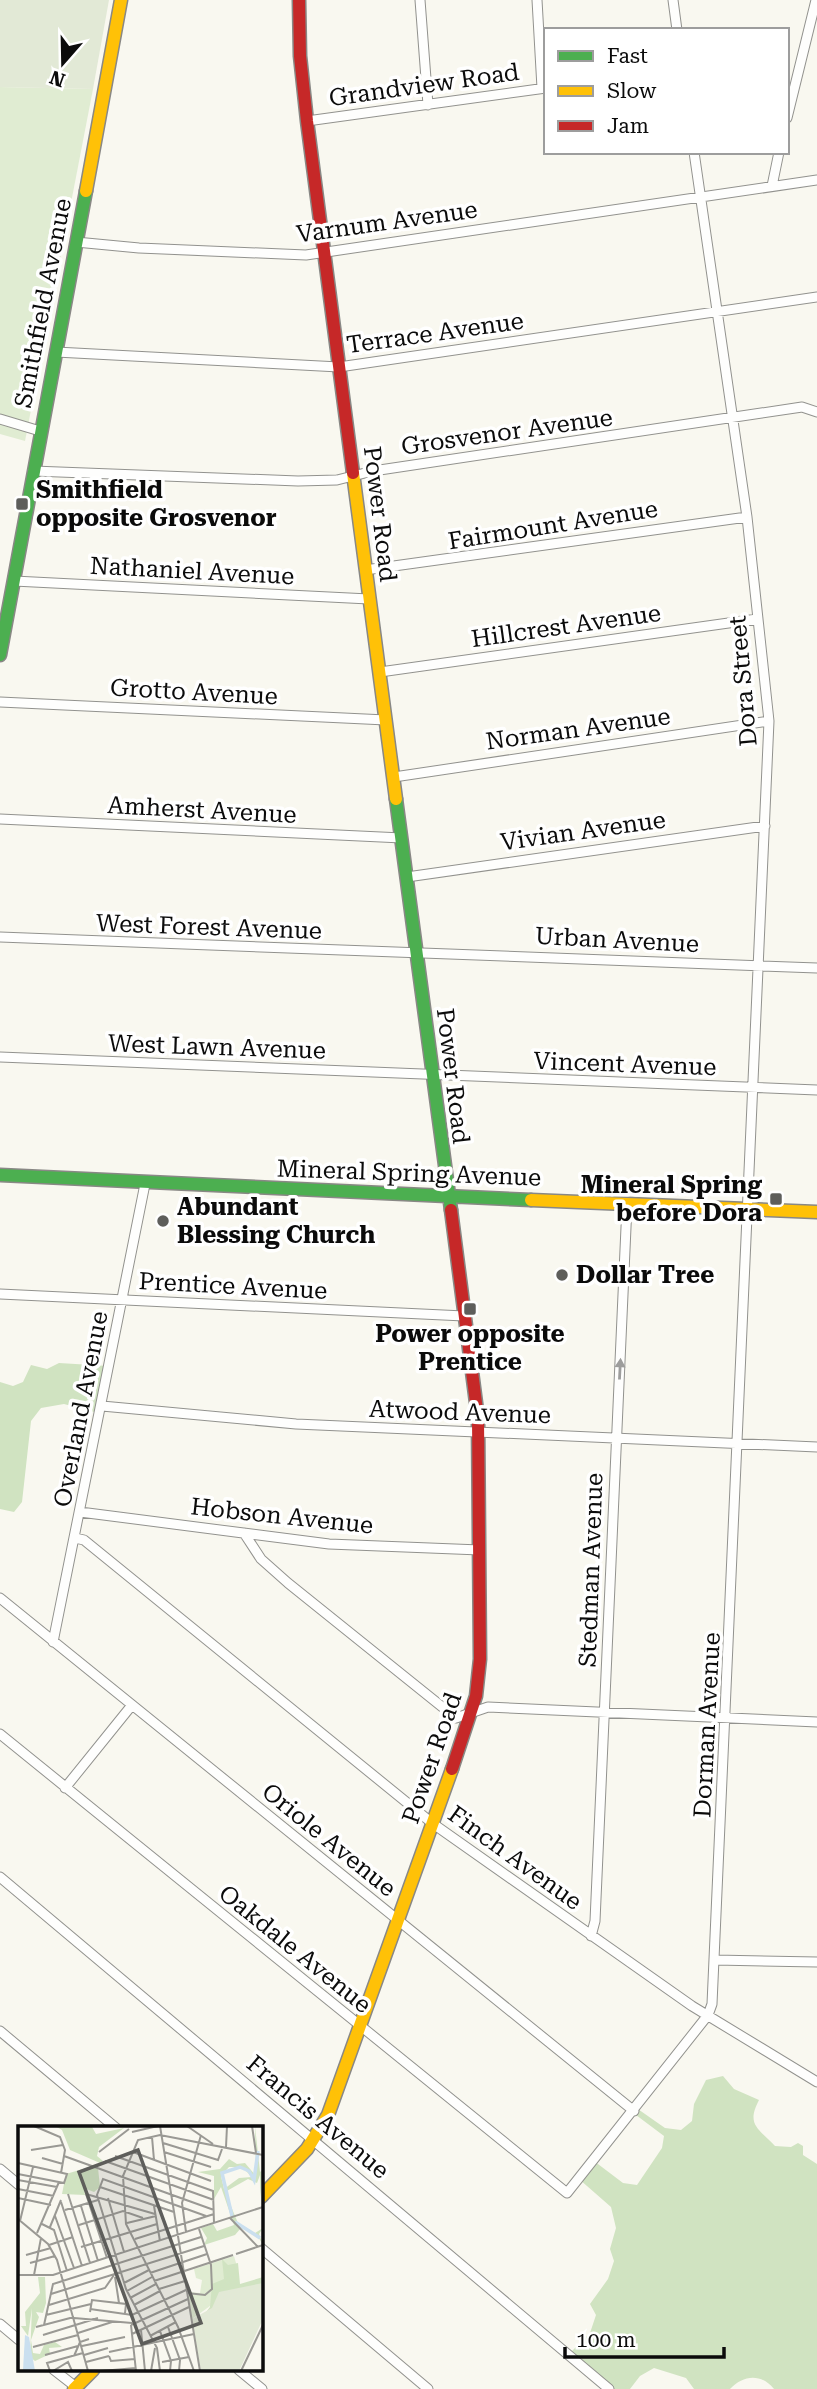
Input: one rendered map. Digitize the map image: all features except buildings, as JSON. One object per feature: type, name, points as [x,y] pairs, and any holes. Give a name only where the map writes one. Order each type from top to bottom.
[{"type":"main road","name":"Smithfield Avenue","points":[[0,655],[121,0]]},
{"type":"main road","name":"Power Road","points":[[262,2196],[314,2139],[328,2115],[471,1712],[480,1658],[479,1431],[307,121],[300,56],[299,0]]},
{"type":"main road","name":"Mineral Spring Avenue","points":[[0,1175],[145,1184],[817,1212]]},
{"type":"main road","points":[[75,2388],[91,2372]]},
{"type":"street","points":[[420,0],[428,105]]},
{"type":"street","points":[[537,0],[544,88]]},
{"type":"street","points":[[673,0],[677,28]]},
{"type":"street","points":[[789,110],[816,0]]},
{"type":"street","name":"Grandview Road","points":[[307,121],[544,88]]},
{"type":"street","name":"Dora Street","points":[[695,154],[747,517],[769,721],[748,1210]]},
{"type":"street","points":[[772,186],[779,154]]},
{"type":"street","name":"Varnum Avenue","points":[[76,242],[286,256],[817,180]]},
{"type":"street","name":"Terrace Avenue","points":[[56,352],[339,367],[817,297]]},
{"type":"street","name":"Grosvenor Avenue","points":[[33,471],[298,481],[337,480],[802,407],[817,412]]},
{"type":"street","points":[[0,419],[40,431]]},
{"type":"street","name":"Fairmount Avenue","points":[[365,570],[747,517]]},
{"type":"street","name":"Nathaniel Avenue","points":[[14,581],[369,599]]},
{"type":"street","name":"Hillcrest Avenue","points":[[380,672],[757,619]]},
{"type":"street","name":"Grotto Avenue","points":[[0,702],[386,720]]},
{"type":"street","name":"Norman Avenue","points":[[394,777],[769,721]]},
{"type":"street","name":"Amherst Avenue","points":[[0,819],[402,838]]},
{"type":"street","name":"Vivian Avenue","points":[[407,877],[765,826]]},
{"type":"street","name":"West Forest Avenue","points":[[0,937],[416,953]]},
{"type":"street","name":"Urban Avenue","points":[[416,953],[817,968]]},
{"type":"street","name":"West Lawn Avenue","points":[[0,1057],[432,1075]]},
{"type":"street","name":"Vincent Avenue","points":[[432,1075],[817,1090]]},
{"type":"street","name":"Overland Avenue","points":[[53,1642],[145,1184]]},
{"type":"street","name":"Stedman Avenue","points":[[591,1937],[596,1921],[626,1205]]},
{"type":"street","name":"Dorman Avenue","points":[[567,2193],[708,2015],[712,2004],[727,1720],[748,1210]]},
{"type":"street","name":"Prentice Avenue","points":[[0,1294],[464,1316]]},
{"type":"street","name":"Atwood Avenue","points":[[102,1406],[296,1424],[817,1447]]},
{"type":"street","name":"Hobson Avenue","points":[[80,1511],[329,1544],[480,1549]]},
{"type":"street","points":[[244,1534],[261,1559],[288,1583],[456,1718],[488,1707],[604,1715],[817,1723]]},
{"type":"street","name":"Finch Avenue","points":[[75,1538],[84,1540],[212,1642],[432,1823],[591,1937],[708,2015],[817,2082]]},
{"type":"street","name":"Oriole Avenue","points":[[0,1598],[634,2111]]},
{"type":"street","points":[[65,1788],[132,1705]]},
{"type":"street","name":"Oakdale Avenue","points":[[0,1734],[567,2193]]},
{"type":"street","name":"Francis Avenue","points":[[0,1877],[609,2389]]},
{"type":"street","points":[[715,1961],[817,1962]]},
{"type":"street","points":[[0,2031],[114,2126]]},
{"type":"street","points":[[0,2169],[18,2184]]},
{"type":"street","points":[[262,2249],[428,2389]]},
{"type":"street","points":[[0,2324],[18,2339]]},
{"type":"street","points":[[56,2372],[75,2388]]},
{"type":"street","points":[[241,2372],[262,2389]]},
{"type":"green space","points":[[0,0],[109,0],[93,89],[0,87]]},
{"type":"green space","points":[[0,87],[93,89],[25,441],[0,434]]},
{"type":"green space","points":[[59,1363],[108,1366],[98,1413],[64,1404],[41,1408],[31,1421],[22,1502],[14,1512],[0,1509],[0,1382],[13,1386],[23,1382],[31,1365],[47,1369]]},
{"type":"green space","points":[[723,2076],[734,2089],[759,2100],[754,2121],[775,2146],[791,2147],[798,2143],[803,2146],[803,2155],[817,2164],[817,2389],[774,2389],[763,2380],[752,2378],[735,2384],[730,2389],[694,2389],[686,2378],[654,2368],[640,2376],[630,2389],[613,2389],[571,2352],[590,2333],[596,2315],[590,2304],[608,2279],[614,2261],[610,2249],[616,2228],[611,2207],[579,2179],[594,2161],[623,2183],[637,2185],[662,2148],[664,2136],[632,2112],[635,2107],[665,2128],[681,2130],[692,2121],[694,2104],[706,2080]]},
{"type":"traffic: fast","points":[[0,655],[86,191]]},
{"type":"traffic: fast","points":[[396,799],[451,1210]]},
{"type":"traffic: fast","points":[[0,1175],[531,1200]]},
{"type":"traffic: slow","points":[[86,191],[121,0]]},
{"type":"traffic: slow","points":[[353,473],[396,799]]},
{"type":"traffic: slow","points":[[531,1200],[817,1212]]},
{"type":"traffic: slow","points":[[262,2196],[307,2149],[328,2115],[452,1769]]},
{"type":"traffic: slow","points":[[74,2389],[91,2372]]},
{"type":"traffic: jam","points":[[299,0],[300,56],[307,121],[353,473]]},
{"type":"traffic: jam","points":[[451,1210],[478,1418],[480,1659],[476,1696],[452,1769]]},
{"type":"place","name":"Smithfield opposite Grosvenor","points":[[22,504]]},
{"type":"place","name":"Mineral Spring before Dora","points":[[776,1199]]},
{"type":"place","name":"Abundant Blessing Church","points":[[163,1221]]},
{"type":"place","name":"Dollar Tree","points":[[562,1275]]},
{"type":"place","name":"Power opposite Prentice","points":[[470,1309]]}]
